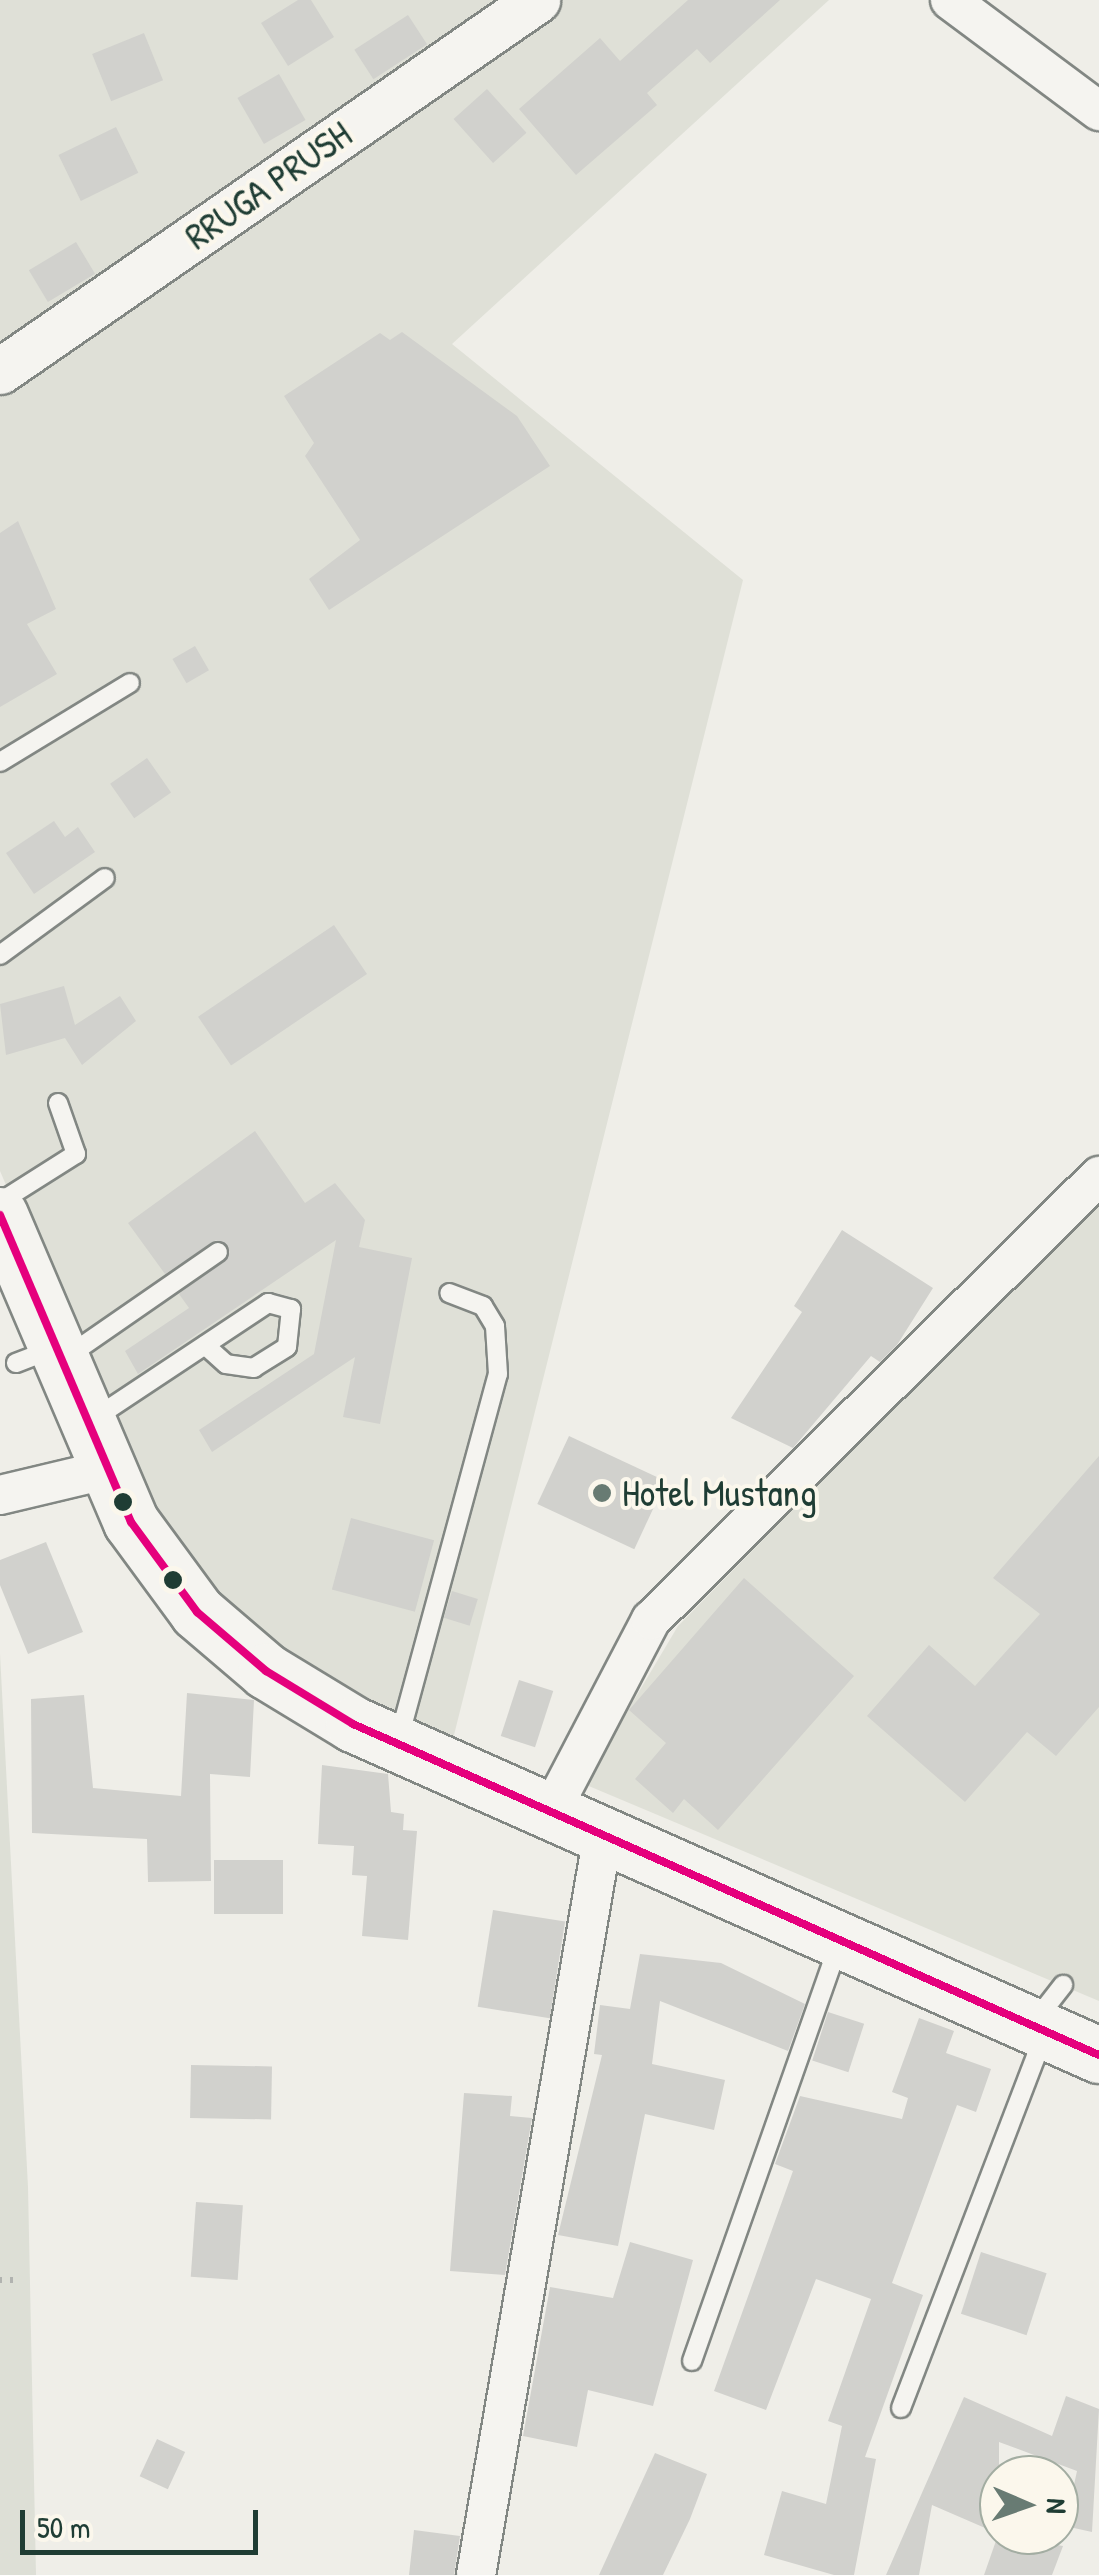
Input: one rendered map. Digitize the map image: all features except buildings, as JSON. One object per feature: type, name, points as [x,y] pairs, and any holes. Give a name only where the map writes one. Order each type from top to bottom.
[{"type":"main road","points":[[0,1216],[44,1358],[158,1564],[206,1621],[289,1689],[397,1744],[840,1940],[1047,2014],[1099,2055]]},
{"type":"street","name":"RRUGA PRUSH","points":[[0,371],[536,0]]},
{"type":"street","points":[[950,0],[1099,110]]},
{"type":"street","points":[[551,1811],[652,1620],[1099,1176]]},
{"type":"street","points":[[0,1494],[96,1447]]},
{"type":"street","points":[[476,2575],[603,1834]]},
{"type":"lane","points":[[0,762],[130,683]]},
{"type":"lane","points":[[0,955],[105,878]]},
{"type":"lane","points":[[0,1202],[76,1154],[58,1103]]},
{"type":"lane","points":[[44,1358],[218,1252]]},
{"type":"lane","points":[[397,1744],[498,1374],[494,1326],[483,1306],[449,1293]]},
{"type":"lane","points":[[96,1447],[205,1345],[268,1303],[291,1309],[287,1347],[254,1368],[226,1364],[205,1345]]},
{"type":"lane","points":[[692,2362],[840,1940]]},
{"type":"lane","points":[[901,2408],[1047,2014]]},
{"type":"path","points":[[0,2280],[16,2280]]},
{"type":"shaded area","points":[[0,0],[829,0],[452,344],[743,580],[451,1747],[276,1649],[193,1568],[131,1474],[0,1171]]},
{"type":"shaded area","points":[[1099,1199],[1099,2001],[584,1784],[678,1626]]},
{"type":"shaded area","points":[[0,1654],[28,2187],[36,2575],[0,2575]]},
{"type":"transit line","points":[[0,1215],[131,1522],[197,1612],[266,1671],[353,1724],[1099,2055]]},
{"type":"place","name":"Hotel Mustang","points":[[602,1493]]}]
